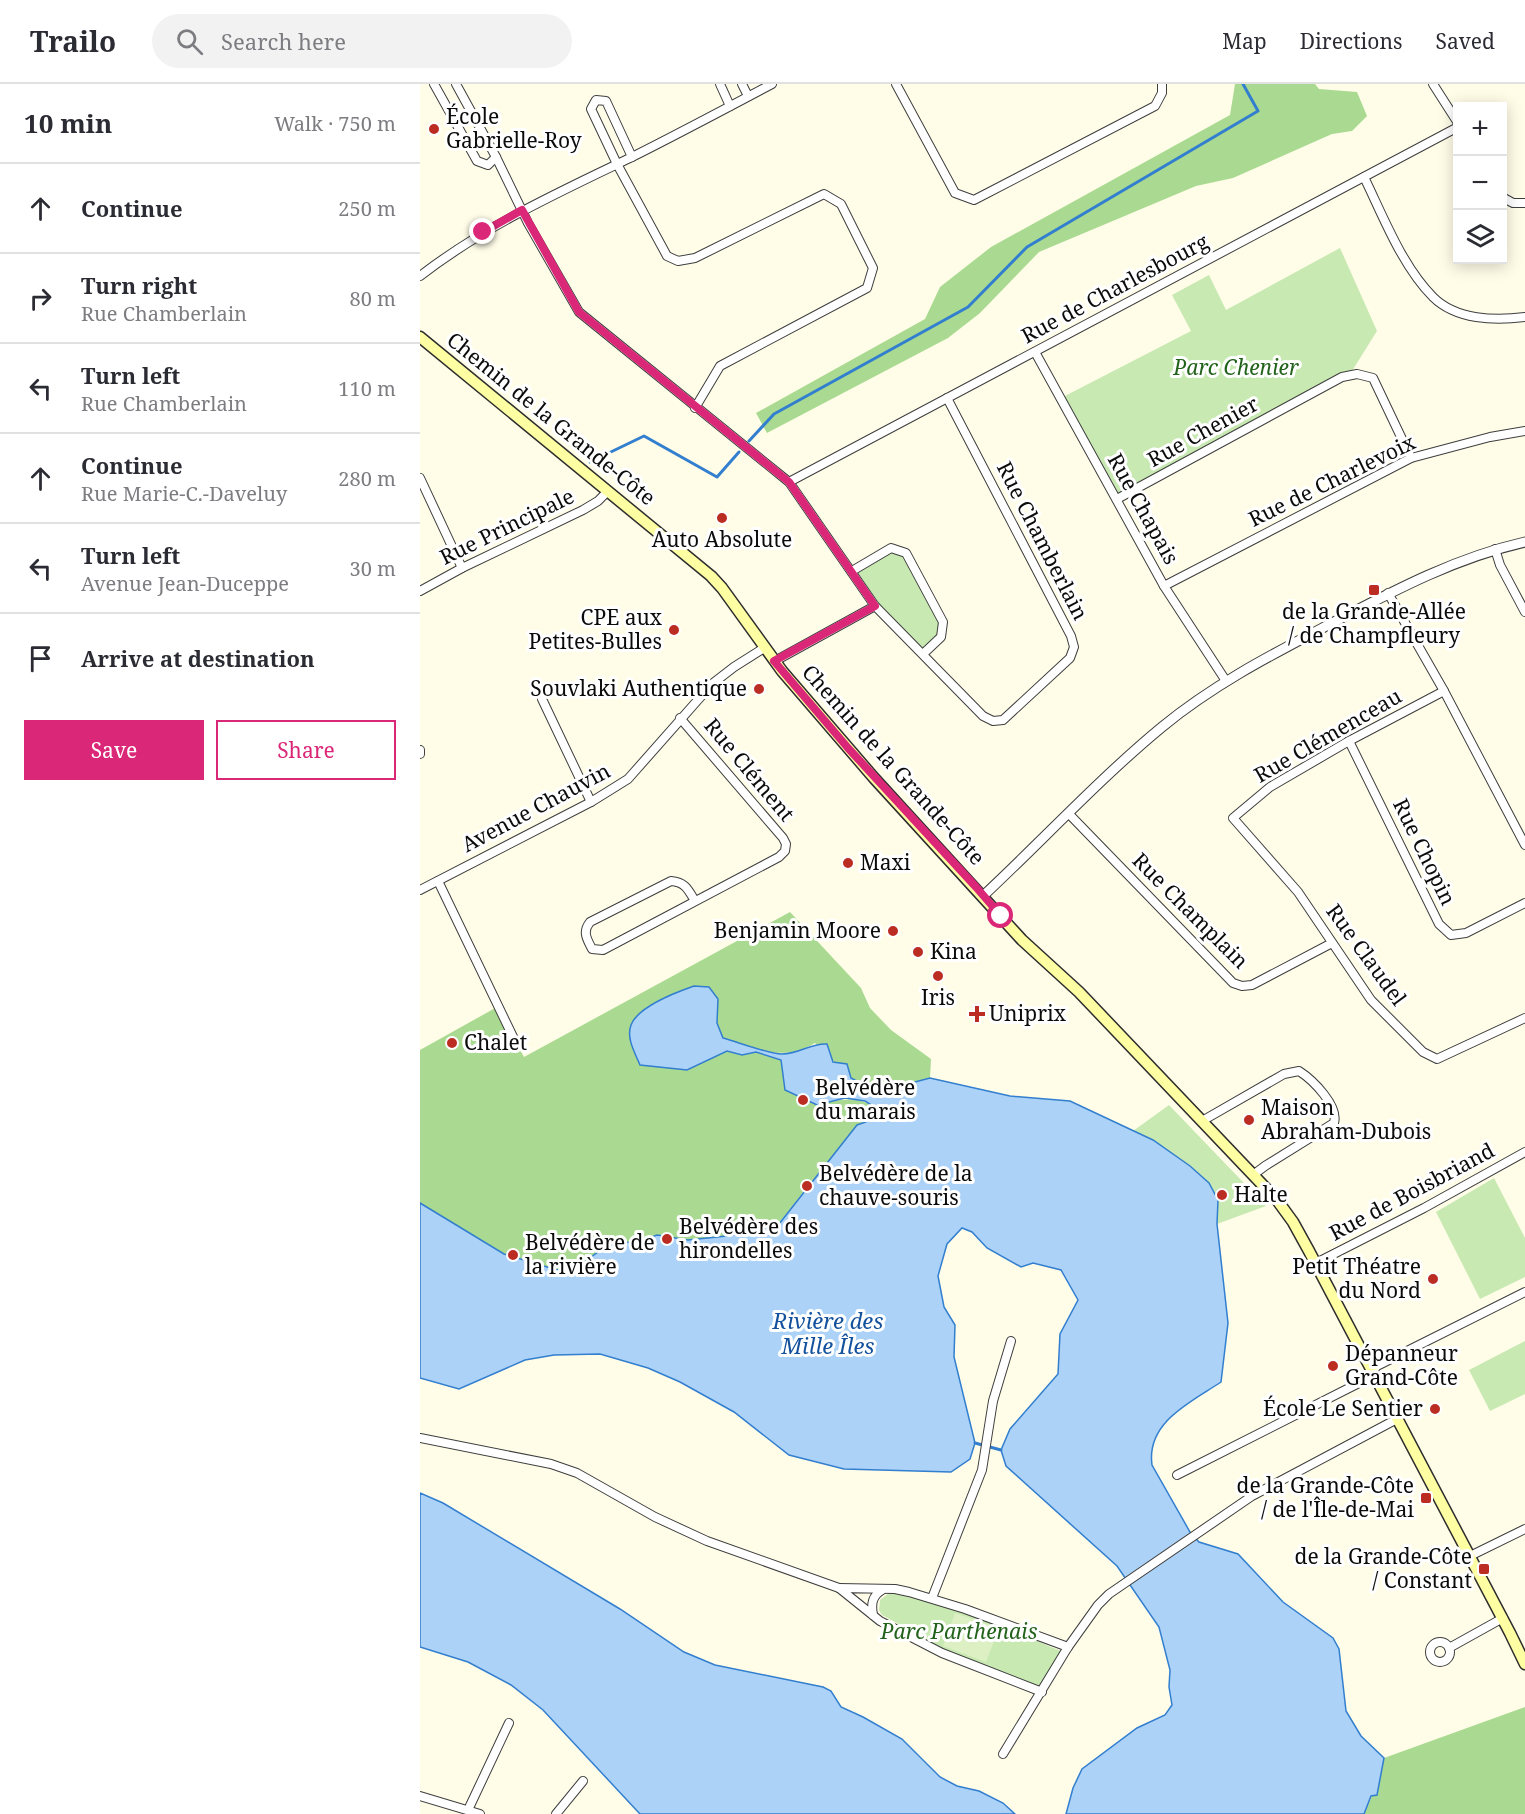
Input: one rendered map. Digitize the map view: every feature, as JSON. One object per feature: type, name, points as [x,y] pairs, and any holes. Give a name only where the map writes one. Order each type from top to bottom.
[{"type":"main road","name":"Chemin de la Grande-Côte","points":[[420,337],[713,578],[774,661],[848,748],[1032,949],[1079,992],[1288,1214],[1503,1618],[1525,1665]]},
{"type":"street","points":[[434,84],[477,161],[488,165],[496,157]]},
{"type":"street","name":"Rue Chamberlain","points":[[456,84],[579,312],[789,482],[875,606],[983,716],[993,721],[1003,720],[1070,658],[1074,647],[1071,636],[947,398]]},
{"type":"street","points":[[720,84],[730,106]]},
{"type":"street","points":[[742,84],[748,96]]},
{"type":"street","points":[[420,276],[471,240],[522,210],[632,157],[772,84]]},
{"type":"street","points":[[896,84],[955,192],[974,200],[1155,106],[1162,93],[1162,84]]},
{"type":"street","points":[[1433,84],[1453,117]]},
{"type":"street","points":[[632,157],[606,101],[596,100],[591,109],[617,164],[667,256],[678,261],[695,258],[824,194],[841,204],[873,268],[867,288],[720,366],[695,408]]},
{"type":"street","name":"Rue de Charlesbourg","points":[[789,482],[1453,128]]},
{"type":"street","points":[[1364,177],[1406,261],[1434,298],[1453,310],[1478,318],[1525,317]]},
{"type":"street","points":[[1507,199],[1514,203],[1525,203]]},
{"type":"street","name":"Rue Chapais","points":[[1035,352],[1164,586],[1226,681]]},
{"type":"street","name":"Rue Chenier","points":[[1117,499],[1342,377],[1357,374],[1373,378],[1411,459]]},
{"type":"street","name":"Rue de Charlevoix","points":[[1164,586],[1411,459],[1490,437],[1525,431]]},
{"type":"street","points":[[420,478],[462,568]]},
{"type":"street","name":"Rue Principale","points":[[420,591],[462,568],[583,510],[598,501],[608,491]]},
{"type":"street","points":[[983,896],[1153,735],[1226,681],[1388,593],[1444,567],[1495,549],[1525,542]]},
{"type":"street","points":[[852,571],[891,548],[906,553],[943,622],[941,637],[923,654]]},
{"type":"street","points":[[1495,549],[1500,565],[1525,612]]},
{"type":"street","points":[[1388,593],[1444,691],[1525,845]]},
{"type":"street","points":[[774,661],[875,606]]},
{"type":"street","name":"Avenue Chauvin","points":[[420,890],[591,802],[628,779],[717,679],[764,648]]},
{"type":"street","name":"Rue Clémenceau","points":[[1233,818],[1270,787],[1349,741],[1444,691]]},
{"type":"street","points":[[542,699],[591,802]]},
{"type":"street","name":"Rue Clément","points":[[680,718],[783,838],[787,848],[780,856],[695,901]]},
{"type":"street","name":"Rue Chopin","points":[[1349,741],[1439,924],[1451,934],[1466,933],[1525,903]]},
{"type":"street","name":"Rue Champlain","points":[[1069,814],[1233,983],[1242,986],[1251,985],[1332,943]]},
{"type":"street","name":"Rue Claudel","points":[[1233,818],[1317,916],[1332,943],[1371,1000],[1423,1052],[1437,1059],[1525,1018]]},
{"type":"street","points":[[670,880],[679,881],[687,887],[695,901],[603,950],[592,949],[585,936],[586,927],[590,922],[670,880]]},
{"type":"street","points":[[438,881],[516,1041]]},
{"type":"street","points":[[1202,1121],[1284,1074],[1299,1071],[1309,1079],[1333,1107],[1334,1123],[1253,1175]]},
{"type":"street","name":"Rue de Boisbriand","points":[[1316,1263],[1424,1208],[1525,1152]]},
{"type":"street","points":[[1177,1475],[1327,1401],[1368,1378],[1377,1366],[1386,1361],[1525,1292]]},
{"type":"street","points":[[932,1598],[982,1470],[993,1401],[1011,1341]]},
{"type":"street","points":[[1003,1754],[1068,1647],[1098,1605],[1121,1586],[1252,1496],[1397,1419]]},
{"type":"street","points":[[420,1438],[551,1464],[577,1473],[655,1516],[707,1541],[839,1588],[909,1592],[932,1598],[1068,1647]]},
{"type":"street","points":[[1470,1557],[1525,1529]]},
{"type":"street","points":[[839,1588],[880,1621],[942,1653],[1042,1692]]},
{"type":"street","points":[[873,1616],[874,1596],[884,1589]]},
{"type":"street","points":[[1449,1648],[1503,1618]]},
{"type":"street","points":[[468,1810],[509,1723]]},
{"type":"street","points":[[556,1814],[582,1781]]},
{"type":"street","points":[[420,1796],[452,1810],[468,1810],[480,1814]]},
{"type":"green space","points":[[1235,84],[1315,84],[1319,89],[1357,92],[1367,116],[1352,131],[1332,134],[1233,178],[1196,186],[1039,252],[980,313],[948,338],[767,433],[756,413],[925,319],[940,287],[991,247],[1230,115]]},
{"type":"green space","name":"Parc Chenier","points":[[1340,248],[1377,331],[1352,371],[1117,499],[1061,398],[1191,331],[1172,295],[1209,275],[1226,310]]},
{"type":"green space","points":[[891,548],[906,553],[943,622],[941,637],[923,654],[875,606],[852,571]]},
{"type":"green space","points":[[790,912],[861,988],[870,1008],[891,1030],[931,1059],[930,1078],[877,1092],[851,1078],[815,1043],[803,1049],[780,1053],[769,1052],[723,1038],[717,1023],[718,999],[640,1065],[687,1070],[727,1051],[742,1055],[756,1052],[781,1060],[817,1105],[839,1100],[853,1100],[873,1106],[866,1123],[857,1125],[778,1224],[746,1234],[688,1240],[657,1235],[638,1242],[610,1243],[583,1263],[557,1270],[504,1254],[420,1203],[420,1050],[497,1007],[524,1057]]},
{"type":"green space","points":[[1169,1105],[1266,1206],[1217,1224],[1218,1200],[1153,1140],[1133,1131]]},
{"type":"green space","points":[[1494,1178],[1525,1238],[1525,1277],[1480,1299],[1436,1212]]},
{"type":"green space","points":[[1525,1341],[1525,1394],[1490,1411],[1469,1370]]},
{"type":"green space","name":"Parc Parthenais","points":[[889,1593],[955,1607],[1061,1651],[1039,1687],[942,1648],[882,1615],[879,1610],[880,1600]]},
{"type":"green space","points":[[955,1613],[999,1628],[986,1662],[943,1646]]},
{"type":"green space","points":[[1525,1707],[1525,1814],[1364,1814],[1372,1796],[1377,1795],[1384,1758]]},
{"type":"water","name":"Rivière des Mille Îles","points":[[694,986],[709,987],[718,999],[717,1023],[723,1038],[782,1054],[827,1044],[833,1062],[847,1064],[851,1078],[877,1092],[930,1078],[1010,1096],[1070,1101],[1153,1140],[1190,1166],[1209,1183],[1218,1200],[1217,1224],[1228,1323],[1221,1382],[1184,1406],[1163,1425],[1152,1450],[1152,1465],[1190,1532],[1199,1542],[1238,1554],[1283,1602],[1333,1638],[1339,1649],[1346,1711],[1361,1736],[1384,1758],[1377,1795],[1371,1796],[1364,1814],[1066,1814],[1073,1788],[1082,1769],[1137,1728],[1165,1715],[1172,1705],[1169,1687],[1170,1670],[1159,1627],[1117,1566],[1006,1466],[1001,1450],[1010,1429],[1058,1374],[1060,1334],[1078,1300],[1061,1270],[1033,1263],[1021,1267],[987,1248],[972,1232],[962,1228],[947,1244],[938,1276],[944,1307],[955,1325],[954,1357],[975,1443],[970,1459],[951,1472],[844,1469],[789,1455],[734,1412],[680,1382],[648,1368],[600,1354],[554,1355],[525,1360],[459,1389],[420,1378],[420,1203],[504,1254],[557,1270],[583,1263],[610,1243],[638,1242],[657,1235],[688,1240],[746,1234],[779,1224],[857,1125],[866,1122],[873,1106],[865,1101],[845,1098],[817,1105],[785,1090],[781,1060],[756,1052],[742,1055],[727,1051],[687,1070],[640,1065],[630,1035],[631,1025],[635,1018],[659,1001]]},
{"type":"water","points":[[420,1493],[443,1503],[620,1609],[684,1652],[715,1665],[823,1687],[831,1691],[841,1707],[902,1739],[940,1777],[957,1786],[979,1791],[1003,1803],[1015,1814],[640,1814],[543,1710],[511,1685],[468,1662],[420,1647]]},
{"type":"waterway","points":[[749,441],[774,414],[968,307],[1027,247],[1258,111],[1243,84]]},
{"type":"waterway","points":[[590,462],[644,436],[717,477],[739,452]]},
{"type":"waterway","points":[[975,1443],[1001,1450]]},
{"type":"place","name":"École Gabrielle-Roy","points":[[434,129]]},
{"type":"place","name":"Auto Absolute","points":[[722,518]]},
{"type":"place","name":"de la Grande-Allée / de Champfleury","points":[[1374,590]]},
{"type":"place","name":"CPE aux Petites-Bulles","points":[[674,630]]},
{"type":"place","name":"Souvlaki Authentique","points":[[759,689]]},
{"type":"place","name":"Maxi","points":[[848,863]]},
{"type":"place","name":"Benjamin Moore","points":[[893,931]]},
{"type":"place","name":"Kina","points":[[918,952]]},
{"type":"place","name":"Iris","points":[[938,976]]},
{"type":"place","name":"Uniprix","points":[[977,1014]]},
{"type":"place","name":"Chalet","points":[[452,1043]]},
{"type":"place","name":"Belvédère du marais","points":[[803,1100]]},
{"type":"place","name":"Maison Abraham-Dubois","points":[[1249,1120]]},
{"type":"place","name":"Belvédère de la chauve-souris","points":[[807,1186]]},
{"type":"place","name":"Halte","points":[[1222,1195]]},
{"type":"place","name":"Belvédère des hirondelles","points":[[667,1239]]},
{"type":"place","name":"Belvédère de la rivière","points":[[513,1255]]},
{"type":"place","name":"Petit Théatre du Nord","points":[[1433,1279]]},
{"type":"place","name":"Dépanneur Grand-Côte","points":[[1333,1366]]},
{"type":"place","name":"École Le Sentier","points":[[1435,1409]]},
{"type":"place","name":"de la Grande-Côte / de l'Île-de-Mai","points":[[1426,1498]]},
{"type":"place","name":"de la Grande-Côte / Constant","points":[[1484,1569]]},
{"type":"route","points":[[483,232],[522,210],[579,312],[789,482],[875,606],[774,661],[874,778],[1001,916]]}]
